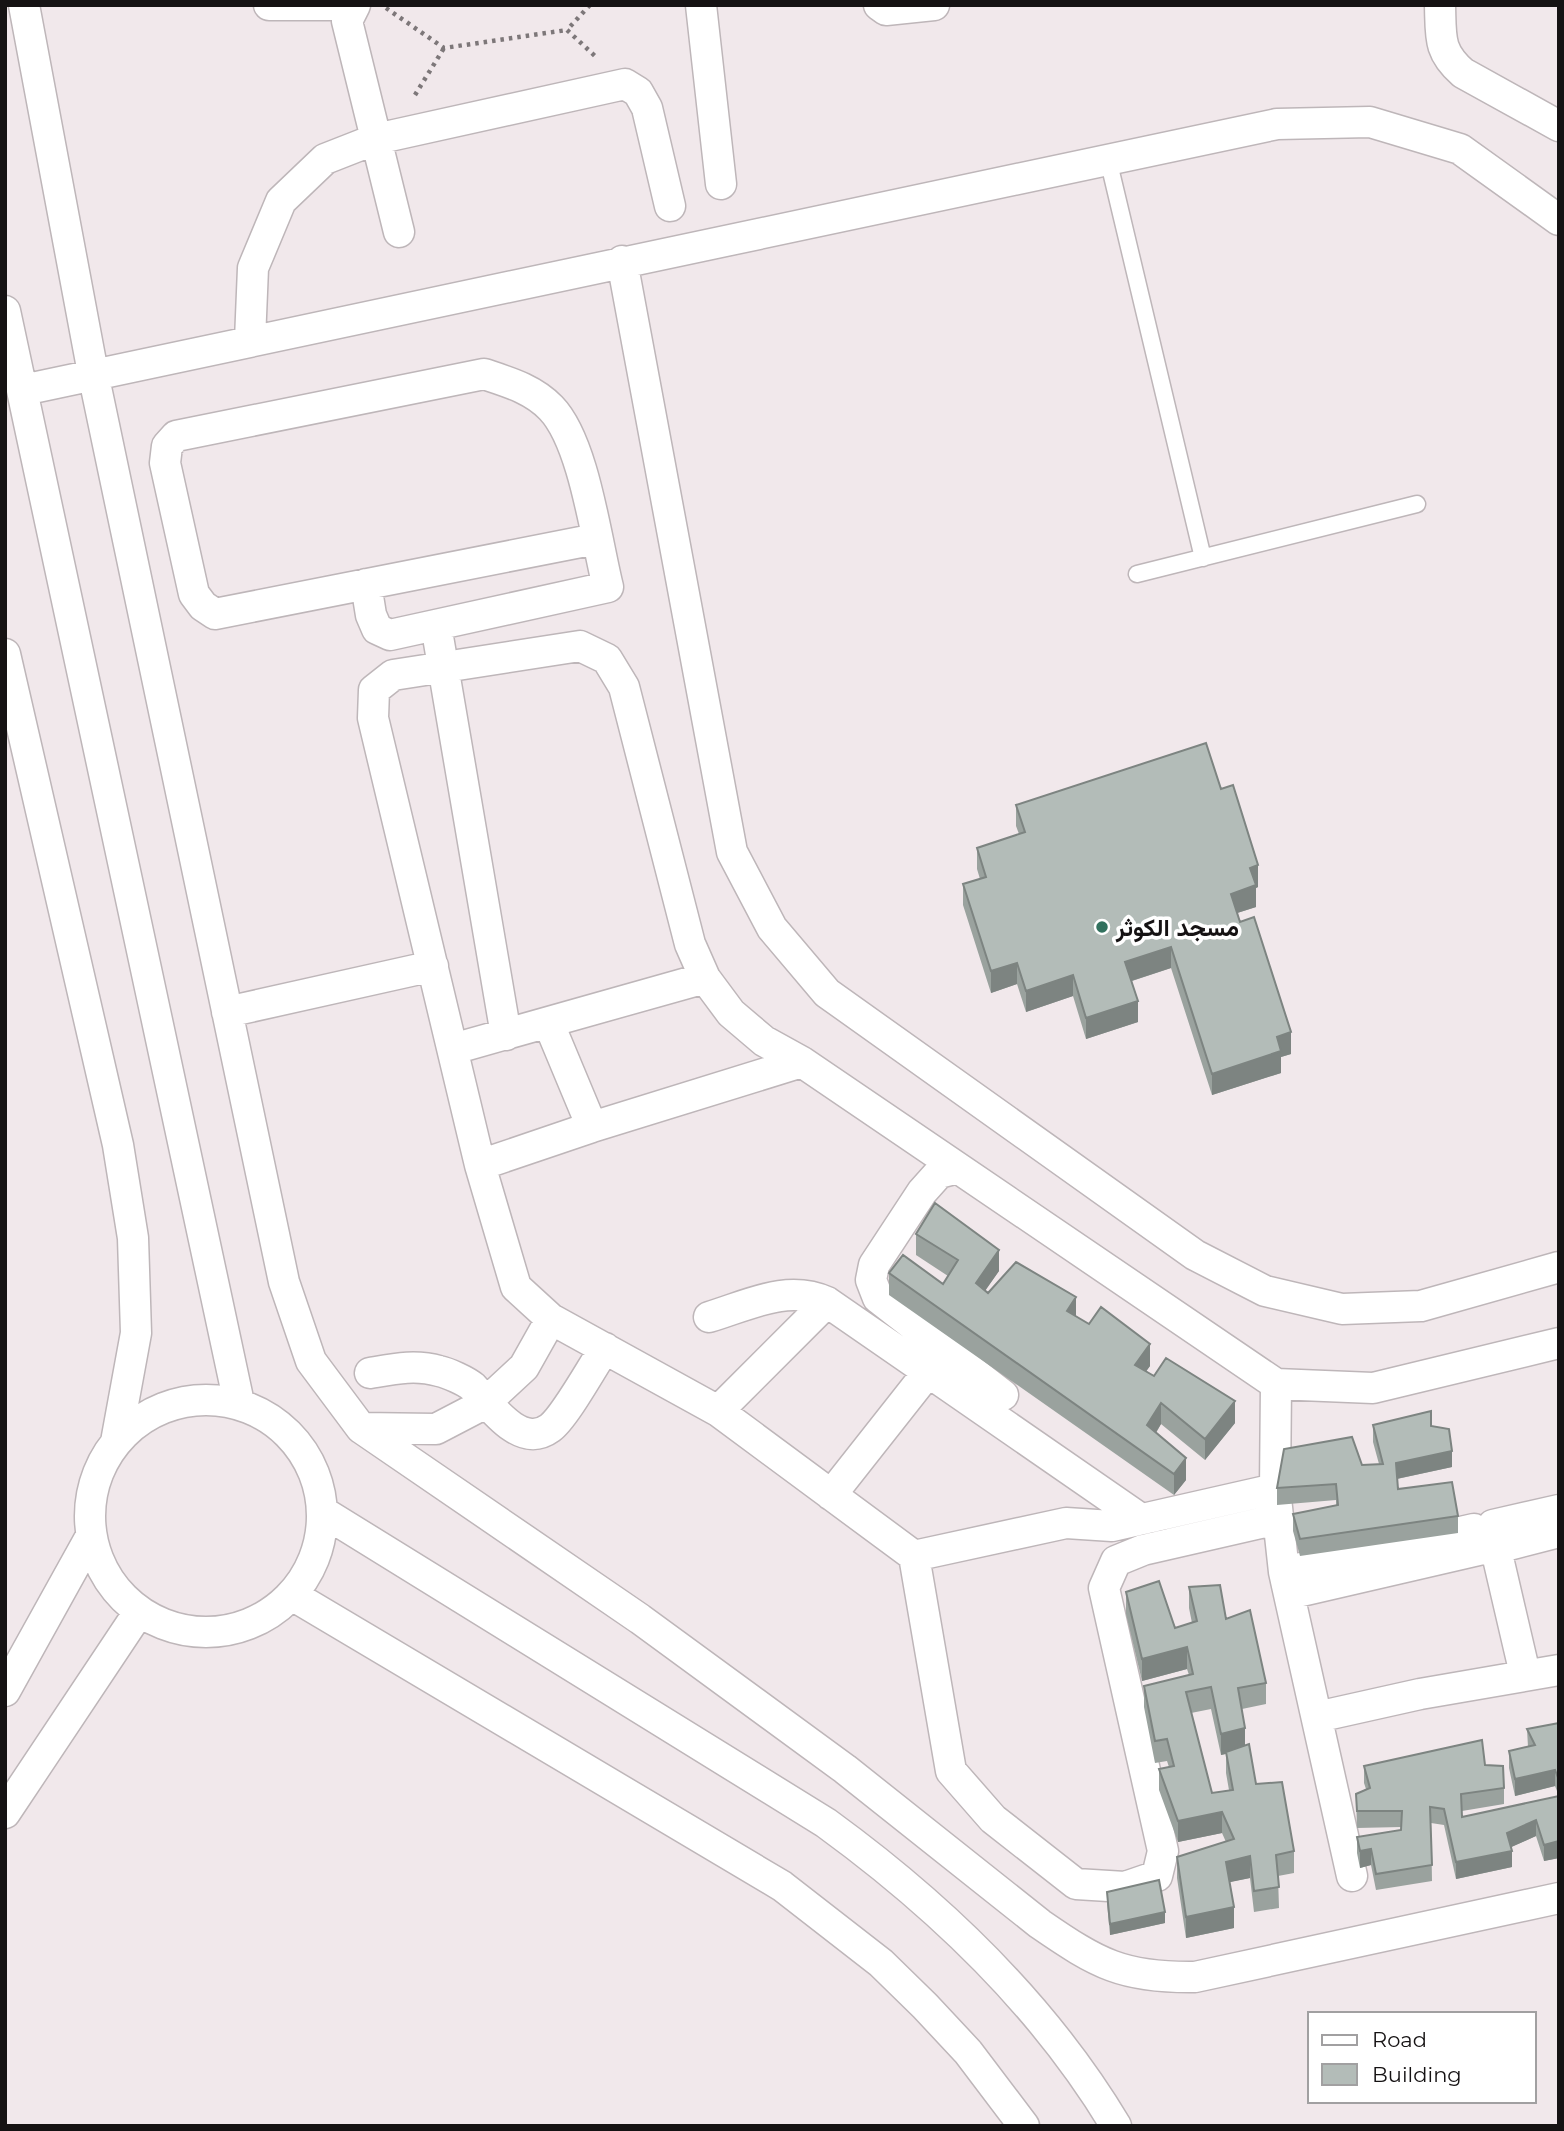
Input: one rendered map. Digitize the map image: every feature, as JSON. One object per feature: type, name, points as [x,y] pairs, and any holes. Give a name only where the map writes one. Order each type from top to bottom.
[{"type":"street","points":[[24,5],[93,373],[284,1282],[311,1361],[361,1428],[640,1619],[845,1769],[1040,1924],[1067,1943],[1125,1973],[1195,1977],[1559,1898]]},
{"type":"street","points":[[269,5],[341,5]]},
{"type":"street","points":[[355,5],[347,21],[383,137],[400,232]]},
{"type":"street","points":[[701,5],[721,184]]},
{"type":"street","points":[[879,5],[886,10],[934,5]]},
{"type":"street","points":[[1440,5],[1441,46],[1450,61],[1463,73],[1559,126]]},
{"type":"street","points":[[250,340],[253,268],[281,201],[325,159],[383,137],[625,84],[638,92],[647,108],[670,206]]},
{"type":"street","points":[[23,390],[93,373],[1277,124],[1370,122],[1460,149],[1559,220]]},
{"type":"street","points":[[622,261],[732,852],[772,929],[827,993],[1195,1255],[1265,1291],[1342,1309],[1421,1306],[1559,1267]]},
{"type":"street","points":[[5,311],[239,1403]]},
{"type":"street","points":[[366,584],[371,615],[377,629],[390,635],[608,587],[572,440],[551,408],[520,386],[484,373],[176,436],[167,446],[164,463],[194,594],[203,606],[215,614],[366,584],[596,539]]},
{"type":"street","points":[[436,625],[506,1035]]},
{"type":"street","points":[[1278,1519],[1143,1550],[1116,1561],[1104,1588],[1163,1851],[1157,1876],[1125,1887],[1076,1884],[993,1819],[951,1771],[914,1556],[719,1411],[551,1319],[516,1287],[480,1165],[373,718],[374,690],[393,675],[580,646],[607,659],[624,687],[690,944],[705,978],[731,1013],[764,1041],[802,1062],[1276,1384],[1373,1388],[1559,1343]]},
{"type":"street","points":[[5,654],[115,1131],[133,1238],[136,1333],[116,1442],[96,1481],[90,1503],[91,1536],[100,1566],[117,1592],[139,1612],[169,1627],[202,1633],[235,1629],[266,1616],[292,1595],[310,1570],[320,1542],[323,1512],[316,1476],[299,1444],[272,1419],[239,1403],[205,1399],[171,1404],[141,1419],[116,1442]]},
{"type":"street","points":[[227,1012],[433,966]]},
{"type":"street","points":[[453,1049],[705,978]]},
{"type":"street","points":[[549,1024],[592,1127]]},
{"type":"street","points":[[480,1165],[802,1062]]},
{"type":"street","points":[[958,1168],[939,1174],[922,1192],[874,1265],[871,1280],[878,1298],[1003,1395]]},
{"type":"street","points":[[709,1317],[786,1294],[808,1293],[827,1301],[1141,1519]]},
{"type":"street","points":[[719,1411],[827,1301]]},
{"type":"street","points":[[361,1428],[436,1429],[484,1404],[524,1367],[551,1319]]},
{"type":"street","points":[[370,1373],[405,1366],[439,1371],[471,1386],[484,1404],[521,1432],[538,1435],[552,1427],[605,1348]]},
{"type":"street","points":[[831,1495],[928,1371]]},
{"type":"street","points":[[1276,1384],[1275,1489],[1287,1583],[1352,1876]]},
{"type":"street","points":[[914,1556],[1066,1523],[1112,1526],[1275,1489]]},
{"type":"street","points":[[1287,1583],[1482,1535],[1559,1510]]},
{"type":"street","points":[[323,1512],[826,1823],[880,1862],[981,1952],[1032,2009],[1068,2054],[1116,2126]]},
{"type":"street","points":[[1525,1674],[1498,1558],[1501,1547],[1559,1532]]},
{"type":"street","points":[[5,1691],[91,1536]]},
{"type":"street","points":[[292,1595],[792,1894],[881,1963],[925,2006],[968,2052],[1024,2126]]},
{"type":"street","points":[[5,1813],[139,1612]]},
{"type":"street","points":[[1317,1717],[1420,1693],[1559,1670]]},
{"type":"lane","points":[[1108,159],[1203,558]]},
{"type":"lane","points":[[1137,574],[1417,504]]},
{"type":"path","points":[[383,5],[443,48],[567,30],[590,5]]},
{"type":"path","points":[[567,30],[625,84]]},
{"type":"path","points":[[383,137],[443,48]]},
{"type":"building","name":"مسجد الكوثر","points":[[1206,743],[1221,789],[1233,785],[1258,865],[1250,868],[1256,885],[1231,894],[1240,922],[1254,917],[1291,1032],[1277,1037],[1281,1051],[1212,1074],[1171,947],[1125,962],[1138,1001],[1086,1018],[1073,975],[1026,991],[1017,963],[991,971],[963,884],[986,877],[977,848],[1025,832],[1016,805]]},
{"type":"building","points":[[935,1203],[999,1250],[976,1283],[988,1293],[1016,1262],[1076,1297],[1067,1311],[1089,1324],[1101,1307],[1150,1344],[1135,1365],[1154,1376],[1166,1358],[1235,1401],[1205,1439],[1161,1403],[1147,1425],[1186,1458],[1174,1474],[889,1273],[903,1255],[943,1284],[958,1260],[916,1234]]},
{"type":"building","points":[[1431,1411],[1431,1426],[1449,1429],[1452,1451],[1396,1463],[1398,1489],[1452,1482],[1458,1516],[1300,1539],[1293,1514],[1338,1505],[1336,1484],[1277,1488],[1284,1449],[1352,1437],[1362,1465],[1383,1464],[1373,1425]]},
{"type":"building","points":[[1159,1581],[1175,1628],[1197,1621],[1189,1587],[1220,1585],[1226,1619],[1250,1610],[1266,1683],[1238,1688],[1245,1728],[1221,1734],[1211,1687],[1186,1692],[1212,1793],[1233,1790],[1226,1752],[1249,1744],[1256,1784],[1282,1782],[1294,1851],[1276,1855],[1279,1887],[1254,1891],[1250,1856],[1226,1862],[1234,1907],[1186,1917],[1177,1857],[1234,1839],[1222,1812],[1178,1821],[1159,1769],[1174,1766],[1167,1739],[1155,1741],[1144,1686],[1193,1674],[1187,1647],[1142,1659],[1126,1592]]},
{"type":"building","points":[[1559,1723],[1559,1780],[1555,1770],[1515,1779],[1509,1751],[1535,1745],[1527,1729]]},
{"type":"building","points":[[1482,1740],[1485,1765],[1503,1766],[1504,1788],[1461,1794],[1462,1817],[1559,1796],[1559,1841],[1544,1845],[1536,1820],[1507,1833],[1512,1851],[1456,1862],[1444,1809],[1430,1807],[1432,1865],[1376,1874],[1371,1849],[1360,1851],[1357,1837],[1401,1830],[1402,1811],[1357,1811],[1356,1794],[1370,1788],[1364,1766]]},
{"type":"building","points":[[1159,1880],[1165,1912],[1110,1924],[1107,1892]]},
{"type":"place","name":"مسجد الكوثر","points":[[1102,927]]}]
